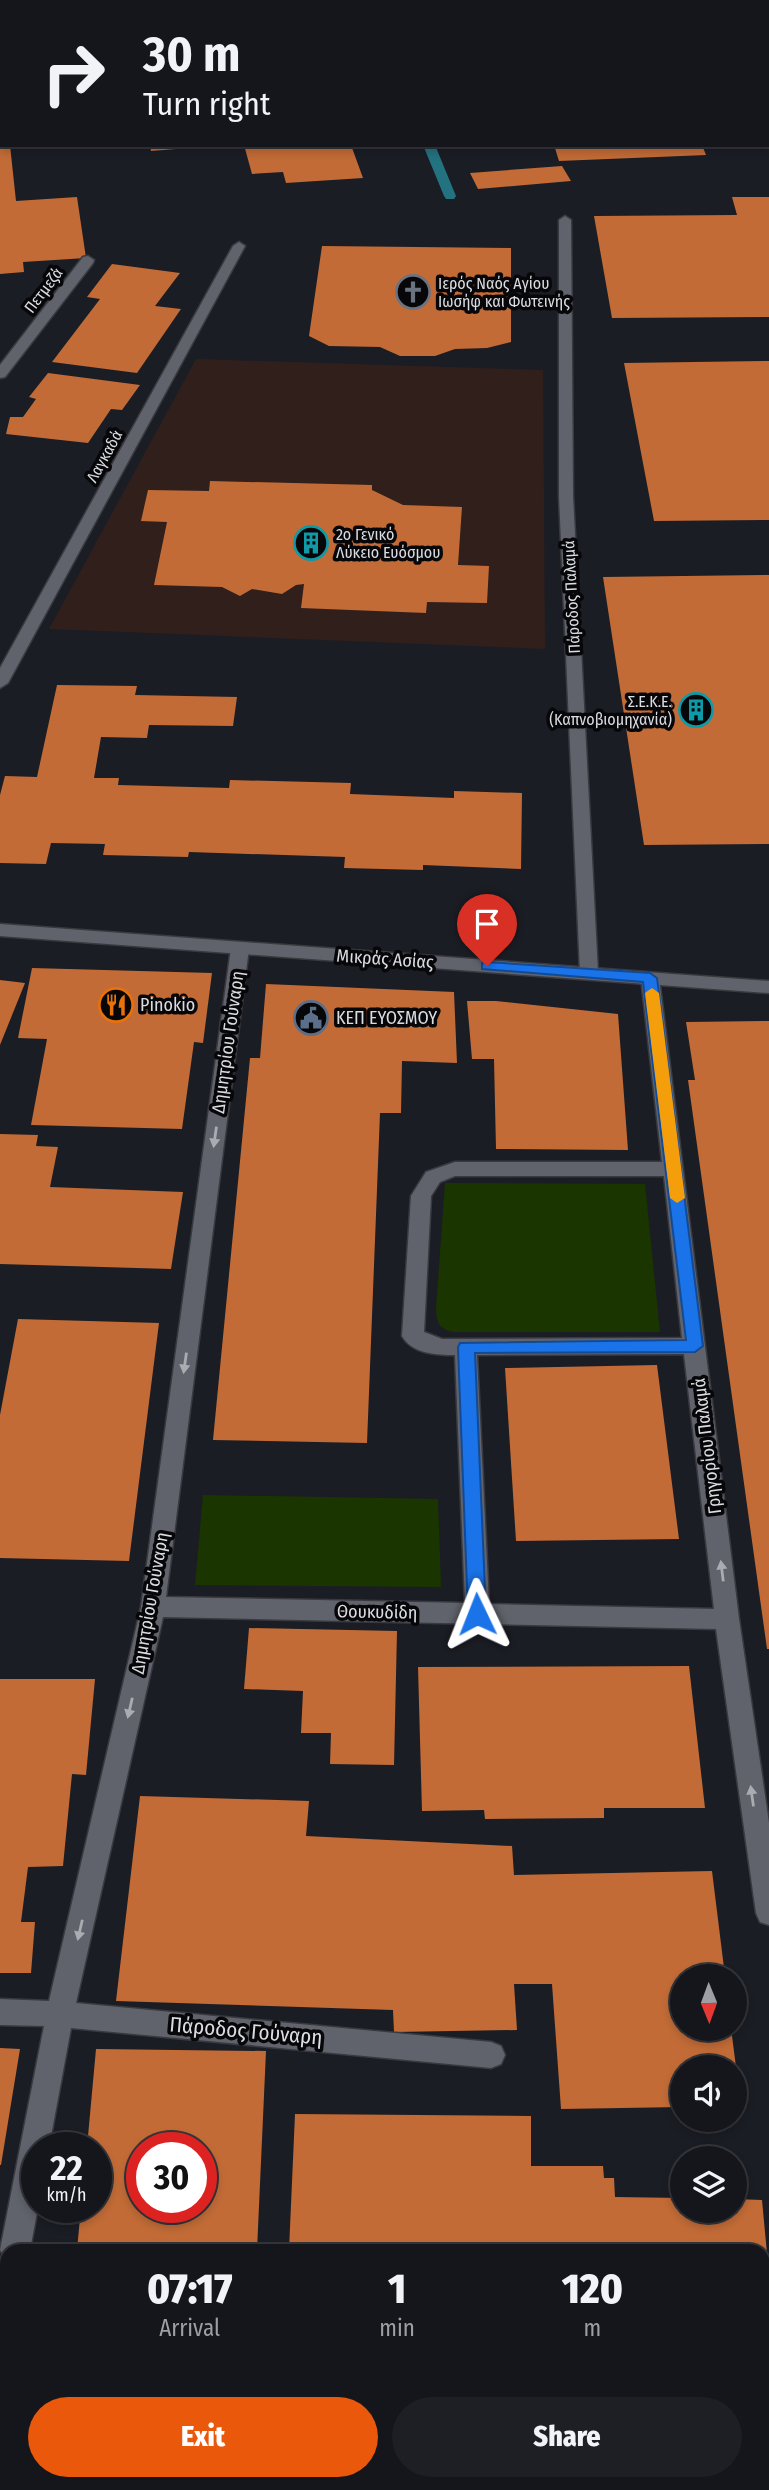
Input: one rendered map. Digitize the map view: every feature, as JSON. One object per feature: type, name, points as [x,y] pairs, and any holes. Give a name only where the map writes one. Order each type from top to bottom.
[{"type":"street","name":"Πάροδος Παλαμά","points":[[565,220],[566,496],[589,973]]},
{"type":"street","name":"Λαγκαδά","points":[[0,683],[239,246]]},
{"type":"street","name":"Πετμεζά","points":[[0,374],[88,260]]},
{"type":"street","name":"Μικράς Ασίας","points":[[0,930],[769,987]]},
{"type":"street","name":"Δημητρίου Γούναρη","points":[[16,2244],[60,2014],[153,1607],[240,948]]},
{"type":"street","name":"Γρηγορίου Παλαμά","points":[[650,978],[727,1619],[769,1913]]},
{"type":"street","points":[[674,1169],[455,1169],[440,1172],[427,1181],[421,1196],[413,1336],[425,1344],[466,1347],[695,1346]]},
{"type":"street","points":[[466,1347],[477,1614]]},
{"type":"street","name":"Θουκυδίδη","points":[[153,1607],[727,1619]]},
{"type":"street","name":"Πάροδος Γούναρη","points":[[0,2012],[60,2014],[491,2055]]},
{"type":"shaded area","points":[[196,359],[543,370],[545,649],[49,629]]},
{"type":"green space","points":[[445,1183],[645,1184],[660,1332],[453,1332],[441,1327],[436,1308]]},
{"type":"green space","points":[[203,1495],[438,1499],[441,1587],[195,1585]]},
{"type":"building","points":[[0,147],[10,147],[16,201],[77,197],[86,258],[23,262],[24,272],[0,274]]},
{"type":"building","points":[[150,147],[201,147],[151,151]]},
{"type":"building","points":[[245,147],[352,147],[363,178],[286,183],[283,172],[252,174]]},
{"type":"building","points":[[555,147],[703,147],[706,155],[559,161]]},
{"type":"building","points":[[562,166],[571,181],[478,189],[470,173]]},
{"type":"building","points":[[732,197],[769,197],[769,317],[612,318],[594,216],[737,215]]},
{"type":"building","name":"Ιερός Ναός Αγίου Ιωσήφ και Φωτεινής","points":[[322,246],[511,248],[511,342],[487,348],[455,349],[435,356],[400,356],[380,347],[329,346],[309,336]]},
{"type":"building","points":[[112,264],[180,273],[155,306],[181,309],[137,373],[52,362],[100,299],[87,297]]},
{"type":"building","points":[[769,361],[769,520],[654,521],[624,363]]},
{"type":"building","points":[[48,373],[140,385],[122,410],[111,409],[88,443],[6,434],[10,417],[23,417],[36,399],[29,397]]},
{"type":"building","name":"2ο Γενικό Λύκειο Ευόσμου","points":[[210,481],[372,485],[372,490],[403,505],[462,507],[458,565],[489,566],[487,603],[427,602],[426,613],[301,608],[304,584],[296,585],[282,594],[252,589],[240,596],[222,587],[154,585],[167,522],[141,521],[148,490],[209,491]]},
{"type":"building","name":"Σ.Ε.Κ.Ε. (Καπνοβιομηχανία)","points":[[769,575],[769,844],[644,845],[603,577]]},
{"type":"building","points":[[57,685],[137,686],[135,695],[237,697],[233,726],[149,725],[147,738],[101,737],[94,778],[119,778],[118,785],[229,788],[230,780],[351,783],[350,794],[454,798],[454,791],[522,793],[521,869],[423,865],[423,870],[344,868],[345,857],[189,852],[188,857],[103,855],[105,844],[51,843],[46,864],[0,863],[0,795],[5,776],[37,777]]},
{"type":"building","points":[[32,968],[212,973],[203,1043],[194,1042],[182,1129],[31,1125],[47,1039],[18,1038]]},
{"type":"building","points":[[0,980],[25,983],[0,1045]]},
{"type":"building","points":[[266,984],[454,992],[457,1063],[402,1061],[401,1113],[380,1113],[367,1443],[213,1440],[250,1058],[260,1058]]},
{"type":"building","points":[[467,1001],[496,1001],[618,1014],[628,1150],[496,1149],[494,1059],[472,1059]]},
{"type":"building","points":[[769,1021],[767,1649],[688,1080],[695,1080],[686,1022]]},
{"type":"building","points":[[0,1134],[38,1135],[36,1146],[58,1147],[50,1187],[183,1192],[171,1269],[0,1264]]},
{"type":"building","points":[[18,1319],[159,1323],[129,1561],[0,1558],[0,1415]]},
{"type":"building","points":[[657,1365],[679,1539],[516,1541],[505,1368]]},
{"type":"building","points":[[249,1628],[397,1631],[394,1765],[330,1764],[331,1733],[301,1733],[303,1691],[244,1689]]},
{"type":"building","points":[[689,1666],[705,1808],[604,1808],[604,1818],[485,1819],[484,1810],[422,1811],[418,1667]]},
{"type":"building","points":[[0,1679],[95,1679],[86,1775],[72,1774],[63,1866],[28,1867],[21,1922],[35,1922],[31,1973],[0,1973]]},
{"type":"building","points":[[140,1796],[309,1801],[306,1836],[512,1846],[514,1875],[712,1871],[724,1964],[670,1964],[670,2041],[733,2041],[734,2055],[670,2055],[670,2107],[561,2109],[552,1984],[514,1984],[517,2030],[394,2032],[393,2010],[116,2001]]},
{"type":"building","points":[[0,2048],[20,2049],[1,2165],[0,2165]]},
{"type":"building","points":[[96,2049],[266,2051],[257,2244],[78,2244],[80,2223],[112,2223],[112,2132],[88,2132]]},
{"type":"building","points":[[295,2114],[531,2116],[531,2166],[603,2166],[604,2178],[614,2178],[615,2197],[670,2198],[670,2223],[747,2223],[747,2199],[762,2200],[766,2244],[289,2244]]},
{"type":"waterway","points":[[430,147],[450,196]]},
{"type":"slow traffic","points":[[652,993],[677,1198]]},
{"type":"place","name":"Ιερός Ναός Αγίου Ιωσήφ και Φωτεινής","points":[[413,292]]},
{"type":"place","name":"2ο Γενικό Λύκειο Ευόσμου","points":[[311,543]]},
{"type":"place","name":"Σ.Ε.Κ.Ε. (Καπνοβιομηχανία)","points":[[696,710]]},
{"type":"place","name":"Pinokio","points":[[116,1005]]},
{"type":"place","name":"ΚΕΠ ΕΥΟΣΜΟΥ","points":[[311,1018]]},
{"type":"route","points":[[477,1614],[466,1347],[695,1346],[650,978],[487,966]]}]
